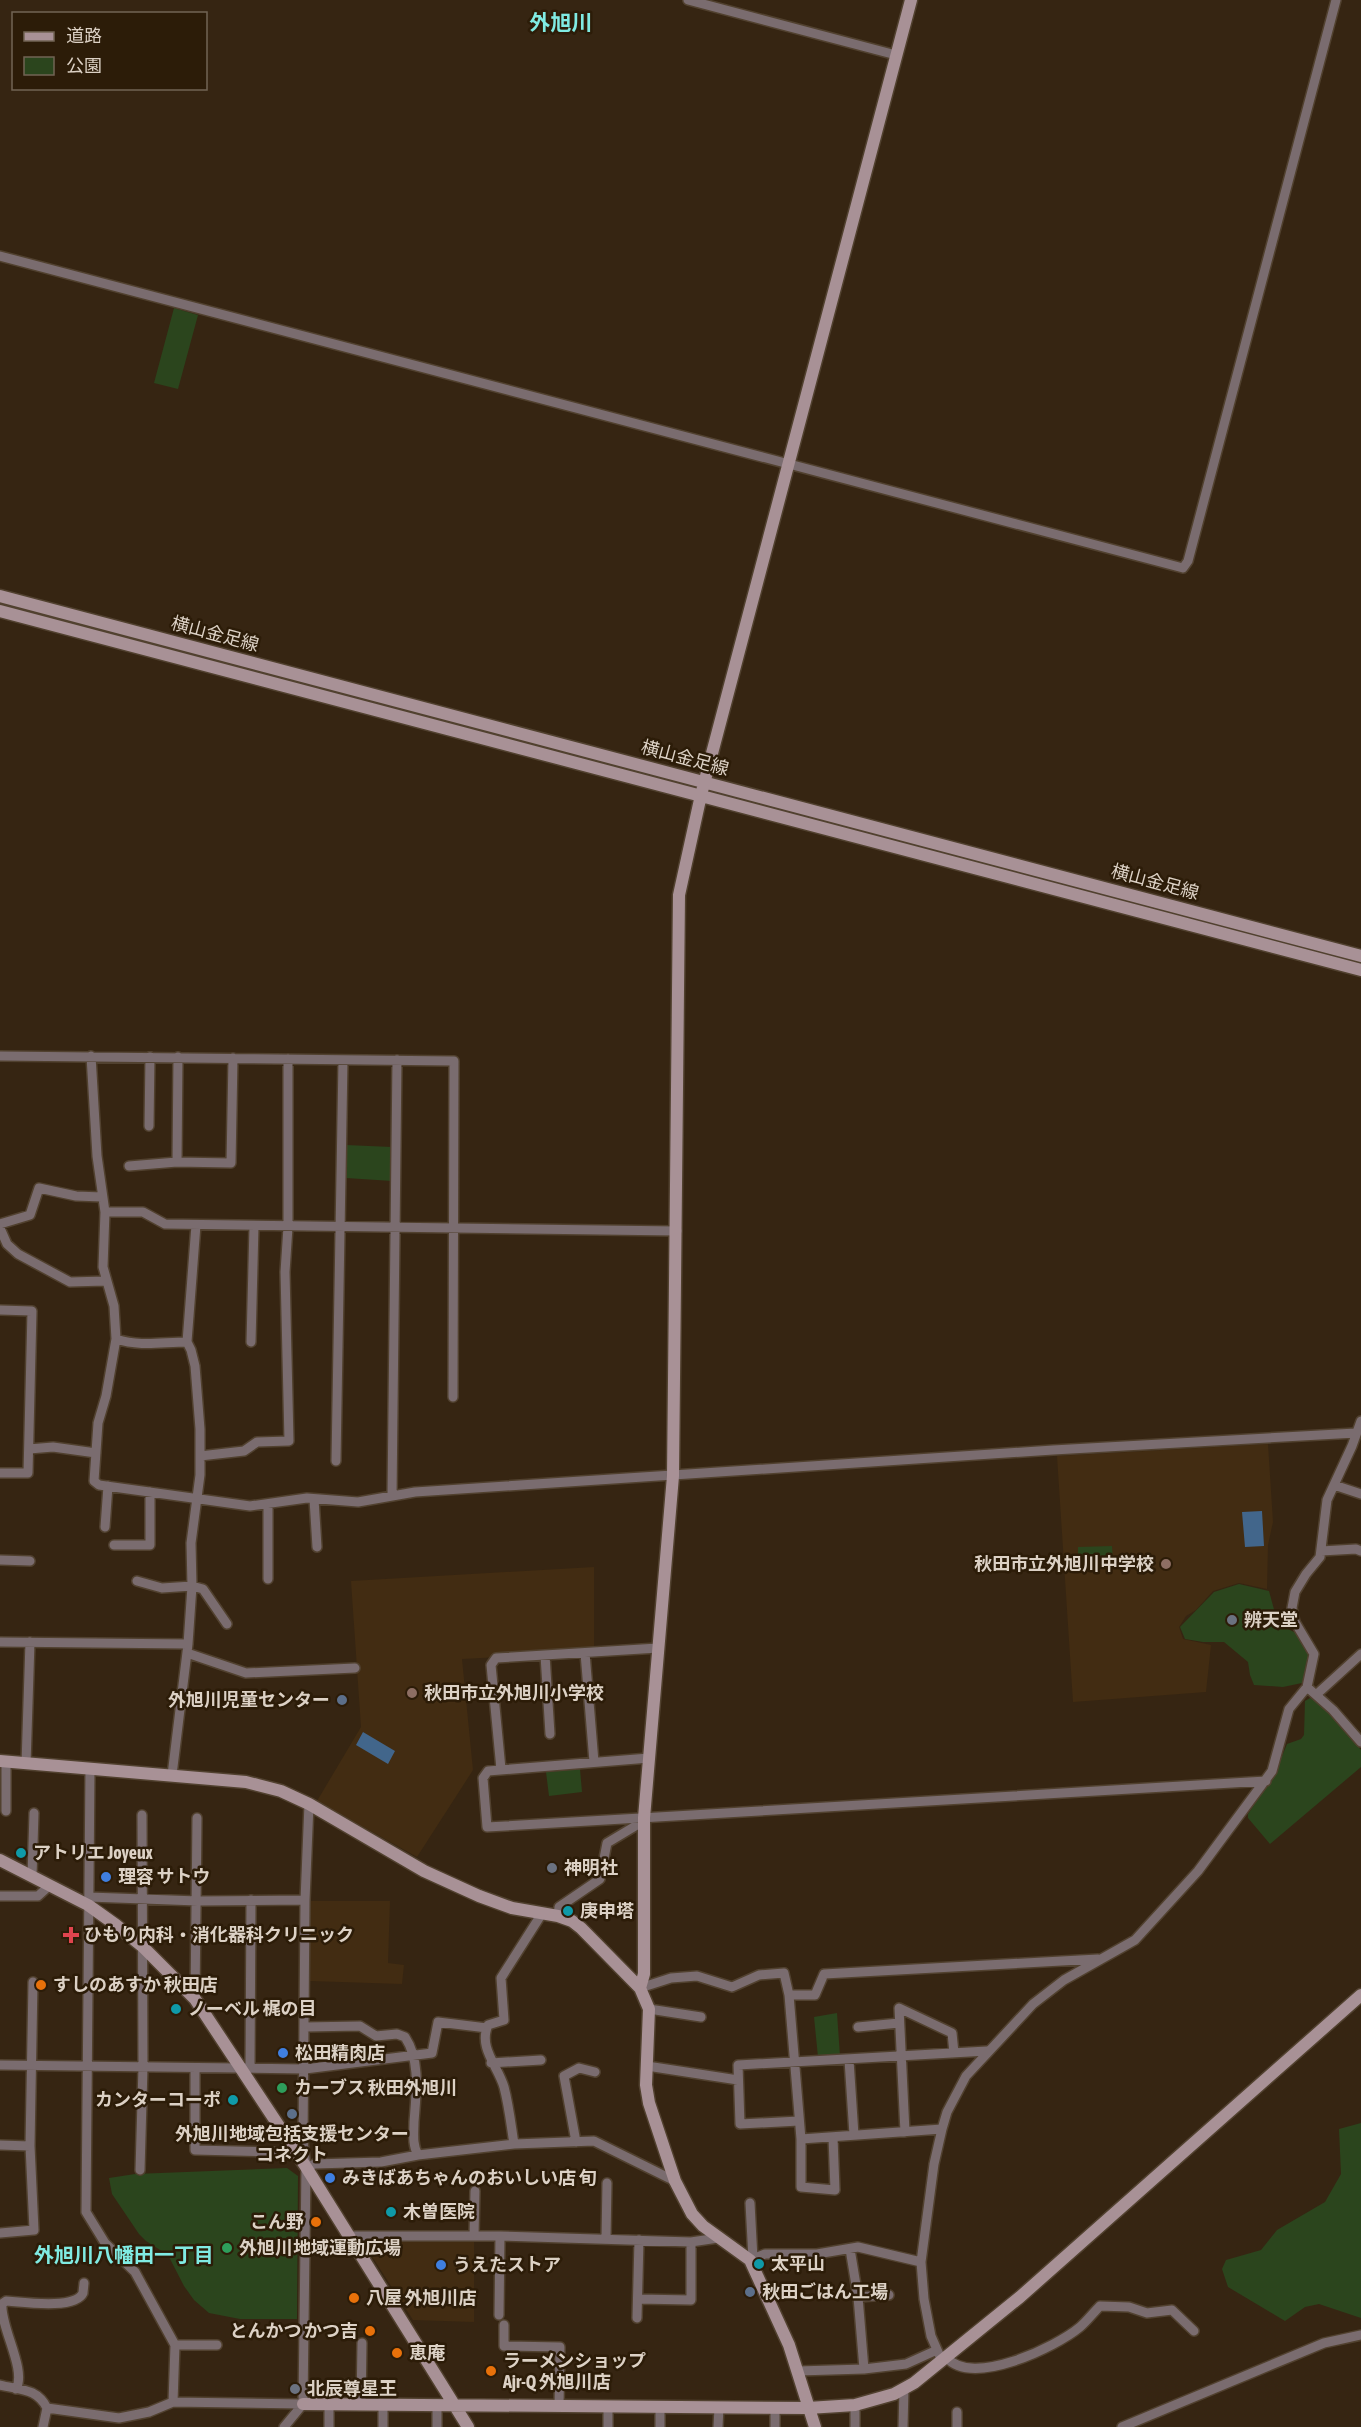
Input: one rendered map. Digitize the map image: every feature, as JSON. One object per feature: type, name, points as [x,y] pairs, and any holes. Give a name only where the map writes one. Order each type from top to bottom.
[{"type":"street","points":[[688,0],[896,55]]},
{"type":"street","points":[[640,1988],[644,1974],[644,1821],[673,1476],[679,895],[701,795],[911,0]]},
{"type":"street","points":[[0,256],[1183,568],[1188,561],[1233,394],[1336,0]]},
{"type":"street","name":"横山金足線","points":[[0,596],[1361,956]]},
{"type":"street","name":"横山金足線","points":[[0,611],[1361,970]]},
{"type":"street","points":[[0,1056],[454,1061],[453,1397]]},
{"type":"street","points":[[91,1056],[97,1156],[105,1212],[103,1268],[114,1306],[116,1339],[106,1396],[98,1423],[94,1480],[99,1485],[250,1506],[314,1499],[358,1502],[415,1492],[1053,1450],[1356,1433]]},
{"type":"street","points":[[149,1126],[150,1057]]},
{"type":"street","points":[[177,1162],[178,1057]]},
{"type":"street","points":[[129,1166],[177,1162],[231,1162],[233,1058]]},
{"type":"street","points":[[200,1456],[244,1450],[257,1442],[289,1440],[285,1272],[288,1227],[288,1059]]},
{"type":"street","points":[[336,1461],[343,1060]]},
{"type":"street","points":[[393,1496],[397,1060]]},
{"type":"street","points":[[0,1224],[30,1215],[39,1188],[76,1196],[102,1197]]},
{"type":"street","points":[[105,1212],[142,1212],[165,1224],[676,1231]]},
{"type":"street","points":[[172,1775],[188,1649],[192,1586],[191,1543],[200,1456],[195,1366],[187,1342],[196,1225]]},
{"type":"street","points":[[251,1342],[254,1226]]},
{"type":"street","points":[[0,1228],[7,1244],[18,1254],[70,1282],[105,1281]]},
{"type":"street","points":[[0,1310],[32,1311],[28,1473],[0,1473]]},
{"type":"street","points":[[116,1339],[149,1346],[187,1342]]},
{"type":"street","points":[[1194,2331],[1172,2310],[1147,2313],[1129,2307],[1100,2306],[1081,2326],[1058,2342],[1016,2361],[972,2368],[951,2363],[942,2356],[931,2336],[924,2299],[921,2262],[934,2164],[947,2112],[966,2076],[987,2051],[1033,2004],[1064,1980],[1136,1940],[1198,1871],[1266,1781],[1276,1758],[1289,1709],[1307,1687],[1314,1654],[1295,1622],[1292,1608],[1296,1592],[1306,1574],[1320,1557],[1327,1500],[1361,1421]]},
{"type":"street","points":[[29,1449],[53,1448],[96,1453]]},
{"type":"street","points":[[1334,1485],[1361,1494]]},
{"type":"street","points":[[105,1527],[108,1486]]},
{"type":"street","points":[[114,1545],[150,1545],[150,1492]]},
{"type":"street","points":[[314,1499],[316,1547]]},
{"type":"street","points":[[268,1504],[268,1579]]},
{"type":"street","points":[[1321,1551],[1356,1549],[1361,1551]]},
{"type":"street","points":[[0,1560],[30,1561]]},
{"type":"street","points":[[137,1581],[162,1588],[192,1586],[202,1589],[227,1624]]},
{"type":"street","points":[[0,1642],[188,1649],[246,1673],[355,1668]]},
{"type":"street","points":[[26,1764],[30,1642]]},
{"type":"street","points":[[501,1769],[491,1665],[496,1658],[658,1648]]},
{"type":"street","points":[[585,1653],[594,1762]]},
{"type":"street","points":[[1317,1694],[1361,1654]]},
{"type":"street","points":[[544,1655],[549,1734]]},
{"type":"street","points":[[1307,1687],[1317,1694],[1361,1742]]},
{"type":"street","points":[[649,1758],[489,1771],[483,1778],[487,1827],[644,1821],[1266,1781]]},
{"type":"street","points":[[6,1811],[3,1761],[246,1782],[281,1791],[309,1804],[424,1871],[512,1908],[541,1915],[558,1916],[581,1928],[640,1988],[649,2009],[646,2085],[675,2181],[692,2214],[718,2238],[751,2259]]},
{"type":"street","points":[[90,1769],[86,2211],[105,2243],[135,2272],[175,2345],[173,2402]]},
{"type":"street","points":[[284,2427],[303,2404],[306,2167],[303,2141],[305,1900],[309,1804]]},
{"type":"street","points":[[32,1876],[34,1813]]},
{"type":"street","points":[[140,2170],[143,2067],[142,1815]]},
{"type":"street","points":[[195,1999],[198,1818]]},
{"type":"street","points":[[558,1916],[559,1906],[600,1879],[607,1844],[644,1821]]},
{"type":"street","points":[[0,1860],[88,1901],[142,1946],[195,1999],[244,2068],[468,2427]]},
{"type":"street","points":[[0,1896],[38,1896],[50,1885]]},
{"type":"street","points":[[244,2068],[251,1900]]},
{"type":"street","points":[[88,1901],[305,1900]]},
{"type":"street","points":[[514,2144],[503,2084],[491,2063],[484,2035],[488,2025],[504,2020],[501,1978],[541,1915]]},
{"type":"street","points":[[789,1995],[815,1995],[824,1974],[1100,1959]]},
{"type":"street","points":[[640,1988],[671,1978],[697,1976],[732,1987],[759,1976],[784,1973],[789,1995],[800,2121],[801,2187],[835,2190],[833,2137]]},
{"type":"street","points":[[0,2233],[34,2230],[30,2146],[33,1982]]},
{"type":"street","points":[[46,2408],[112,2417],[135,2415],[173,2402],[383,2406],[437,2404],[808,2408],[855,2404],[894,2394],[1020,2297],[1361,1995]]},
{"type":"street","points":[[904,2132],[899,2008],[952,2033],[954,2053]]},
{"type":"street","points":[[649,2009],[701,2017]]},
{"type":"street","points":[[0,2065],[304,2069],[415,2057],[432,2053],[438,2022],[487,2028]]},
{"type":"street","points":[[858,2027],[899,2023]]},
{"type":"street","points":[[305,2027],[360,2026],[376,2036],[397,2034],[405,2037],[415,2057],[414,2134],[415,2150],[418,2155]]},
{"type":"street","points":[[800,2121],[740,2124],[738,2066],[987,2051]]},
{"type":"street","points":[[491,2063],[541,2060]]},
{"type":"street","points":[[849,2060],[854,2135]]},
{"type":"street","points":[[647,2066],[738,2080]]},
{"type":"street","points":[[195,2068],[195,2151],[275,2152]]},
{"type":"street","points":[[576,2142],[564,2076],[579,2068],[595,2072]]},
{"type":"street","points":[[801,2139],[942,2129]]},
{"type":"street","points":[[306,2167],[315,2164],[381,2162],[418,2155],[514,2144],[594,2141],[622,2157],[675,2181]]},
{"type":"street","points":[[0,2145],[30,2146]]},
{"type":"street","points":[[606,2238],[608,2183]]},
{"type":"street","points":[[474,2236],[475,2191]]},
{"type":"street","points":[[750,2203],[751,2259],[779,2320],[798,2370],[815,2427]]},
{"type":"street","points":[[347,2236],[500,2236],[691,2242],[718,2238]]},
{"type":"street","points":[[499,2315],[500,2236]]},
{"type":"street","points":[[638,2318],[639,2240]]},
{"type":"street","points":[[638,2300],[691,2300],[691,2242]]},
{"type":"street","points":[[751,2259],[765,2254],[817,2254],[858,2247],[921,2262]]},
{"type":"street","points":[[850,2249],[858,2297],[864,2369]]},
{"type":"street","points":[[16,2389],[19,2384],[17,2362],[8,2340],[2,2304],[6,2301],[41,2304],[66,2302],[78,2298],[83,2293],[84,2283]]},
{"type":"street","points":[[858,2297],[889,2295]]},
{"type":"street","points":[[504,2325],[504,2346],[560,2347],[559,2406]]},
{"type":"street","points":[[1122,2427],[1324,2343],[1361,2335]]},
{"type":"street","points":[[361,2405],[362,2343]]},
{"type":"street","points":[[175,2345],[217,2345]]},
{"type":"street","points":[[798,2370],[864,2369],[906,2364],[942,2356]]},
{"type":"street","points":[[0,2385],[32,2390],[39,2396],[46,2408],[43,2427]]},
{"type":"street","points":[[903,2427],[904,2388]]},
{"type":"street","points":[[329,2404],[329,2427]]},
{"type":"street","points":[[437,2404],[437,2427]]},
{"type":"street","points":[[855,2404],[855,2427]]},
{"type":"street","points":[[383,2406],[383,2427]]},
{"type":"street","points":[[608,2406],[608,2427]]},
{"type":"street","points":[[660,2406],[660,2427]]},
{"type":"street","points":[[718,2427],[719,2407]]},
{"type":"street","points":[[775,2408],[775,2427]]},
{"type":"street","points":[[957,2412],[957,2427]]},
{"type":"street","points":[[135,2415],[136,2427]]},
{"type":"shaded area","name":"秋田市立外旭川中学校","points":[[1268,1444],[1273,1522],[1268,1545],[1267,1589],[1239,1583],[1213,1591],[1196,1610],[1186,1616],[1179,1627],[1183,1639],[1211,1645],[1206,1692],[1073,1702],[1057,1456]]},
{"type":"shaded area","name":"秋田市立外旭川小学校","points":[[594,1567],[594,1652],[462,1659],[473,1770],[417,1857],[317,1801],[361,1727],[351,1581]]},
{"type":"shaded area","points":[[310,1901],[390,1901],[388,1963],[404,1965],[402,1984],[310,1981]]},
{"type":"shaded area","points":[[362,2241],[474,2242],[474,2322],[413,2320]]},
{"type":"green space","points":[[174,308],[198,315],[178,389],[154,383]]},
{"type":"green space","points":[[346,1145],[392,1147],[392,1181],[346,1178]]},
{"type":"green space","points":[[1112,1546],[1113,1562],[1078,1563],[1078,1547]]},
{"type":"green space","points":[[1239,1584],[1269,1591],[1278,1624],[1298,1634],[1309,1655],[1302,1683],[1283,1687],[1254,1685],[1248,1662],[1224,1642],[1185,1639],[1180,1627],[1214,1592]]},
{"type":"green space","points":[[1310,1698],[1316,1699],[1361,1750],[1361,1767],[1270,1844],[1248,1818],[1248,1814],[1275,1773],[1287,1744],[1301,1739],[1304,1735],[1305,1701]]},
{"type":"green space","points":[[580,1769],[582,1792],[549,1796],[546,1772]]},
{"type":"green space","points":[[837,2013],[840,2056],[818,2057],[814,2017]]},
{"type":"green space","points":[[1361,2123],[1361,2318],[1319,2304],[1305,2307],[1285,2321],[1228,2287],[1222,2269],[1226,2260],[1261,2250],[1277,2230],[1325,2202],[1341,2174],[1339,2129]]},
{"type":"green space","name":"外旭川地域運動広場","points":[[287,2168],[298,2176],[297,2319],[240,2319],[209,2313],[194,2300],[184,2286],[168,2255],[139,2234],[112,2194],[109,2178],[135,2174]]},
{"type":"water","points":[[1262,1511],[1264,1546],[1245,1547],[1242,1512]]},
{"type":"water","points":[[363,1732],[395,1751],[388,1764],[356,1745]]},
{"type":"place","name":"秋田市立外旭川中学校","points":[[1166,1564]]},
{"type":"place","name":"辨天堂","points":[[1232,1620]]},
{"type":"place","name":"秋田市立外旭川小学校","points":[[412,1693]]},
{"type":"place","name":"外旭川児童センター","points":[[342,1700]]},
{"type":"place","name":"アトリエ Joyeux","points":[[21,1853]]},
{"type":"place","name":"神明社","points":[[552,1868]]},
{"type":"place","name":"理容 サトウ","points":[[106,1877]]},
{"type":"place","name":"庚申塔","points":[[568,1911]]},
{"type":"place","name":"ひもり内科・消化器科クリニック","points":[[71,1935]]},
{"type":"place","name":"すしのあすか 秋田店","points":[[41,1985]]},
{"type":"place","name":"ノーベル 梶の目","points":[[176,2009]]},
{"type":"place","name":"松田精肉店","points":[[283,2053]]},
{"type":"place","name":"カーブス 秋田外旭川","points":[[282,2088]]},
{"type":"place","name":"カンターコーポ","points":[[233,2100]]},
{"type":"place","name":"外旭川地域包括支援センター コネクト","points":[[292,2114]]},
{"type":"place","name":"みきばあちゃんのおいしい店 旬","points":[[330,2178]]},
{"type":"place","name":"木曽医院","points":[[391,2212]]},
{"type":"place","name":"こん野","points":[[316,2222]]},
{"type":"place","name":"外旭川地域運動広場","points":[[227,2248]]},
{"type":"place","name":"太平山","points":[[759,2264]]},
{"type":"place","name":"うえたストア","points":[[441,2265]]},
{"type":"place","name":"秋田ごはん工場","points":[[750,2292]]},
{"type":"place","name":"八屋 外旭川店","points":[[354,2298]]},
{"type":"place","name":"とんかつ かつ吉","points":[[370,2331]]},
{"type":"place","name":"恵庵","points":[[397,2353]]},
{"type":"place","name":"ラーメンショップ Ajr-Q 外旭川店","points":[[491,2371]]},
{"type":"place","name":"北辰尊星王","points":[[295,2389]]},
{"type":"district","name":"外旭川","points":[[561,23]]},
{"type":"district","name":"外旭川八幡田一丁目","points":[[124,2255]]}]
